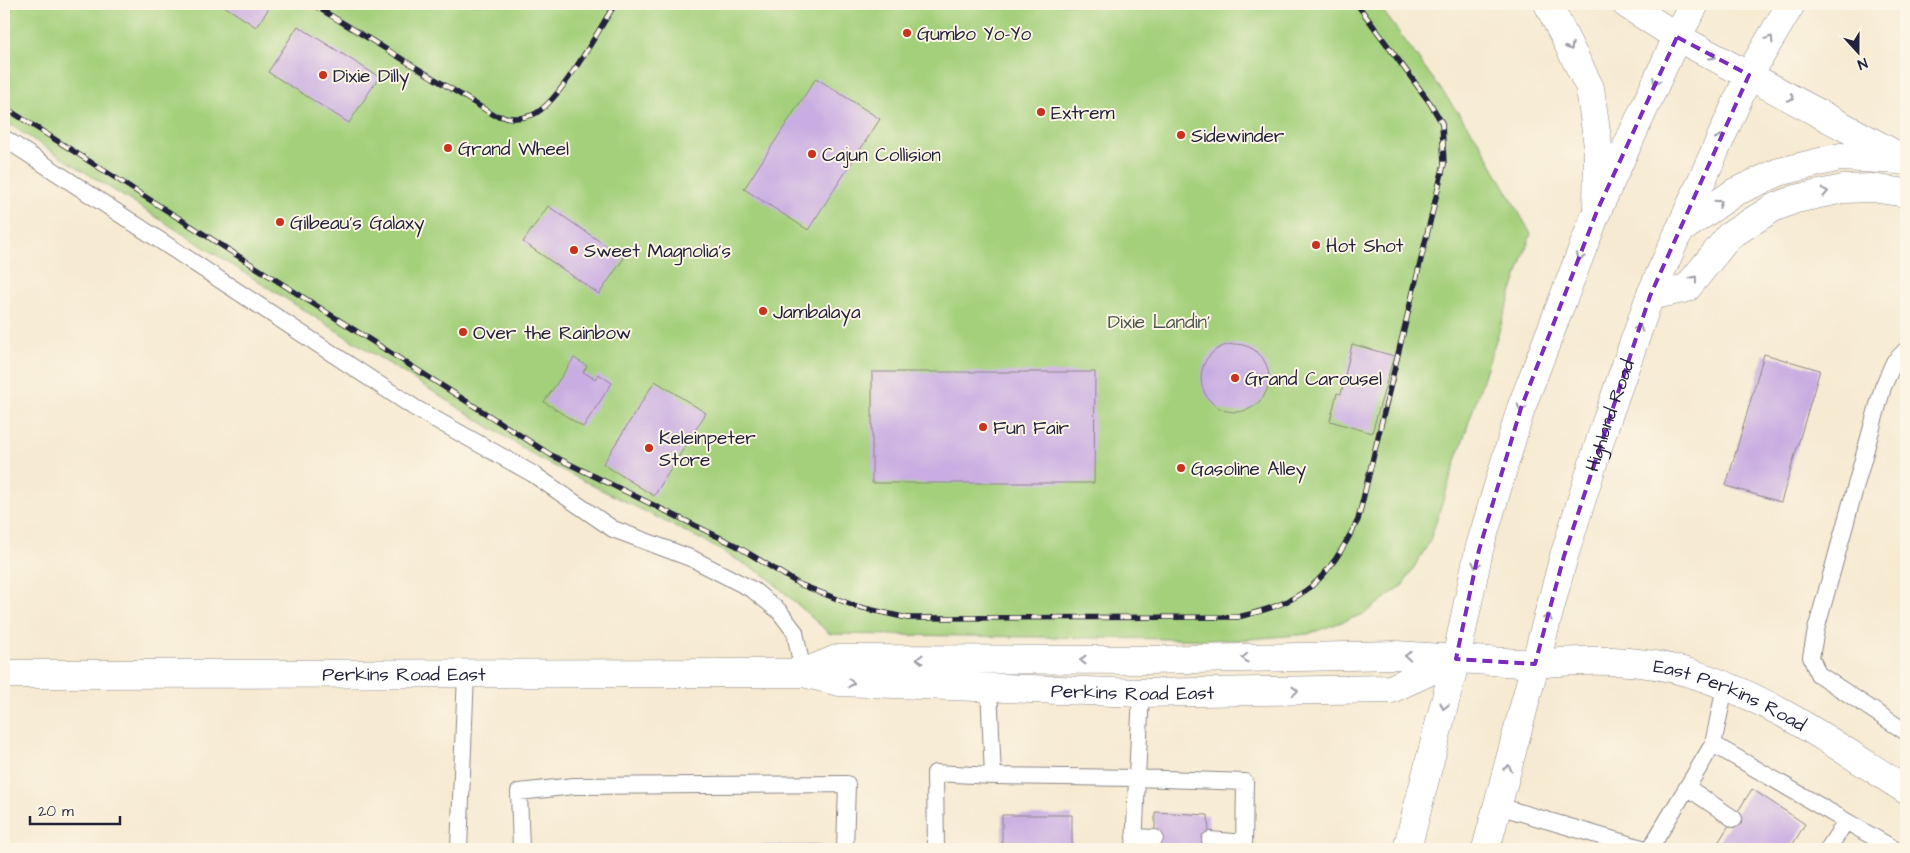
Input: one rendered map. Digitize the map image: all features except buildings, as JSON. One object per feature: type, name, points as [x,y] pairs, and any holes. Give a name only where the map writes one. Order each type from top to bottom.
[{"type":"main road","points":[[1548,4],[1590,88],[1598,146],[1597,212]]},
{"type":"main road","points":[[1626,4],[1677,37],[1906,160]]},
{"type":"main road","points":[[1407,849],[1456,659],[1479,550],[1521,408],[1597,212],[1677,37],[1695,4]]},
{"type":"main road","name":"Highland Road","points":[[1486,849],[1567,547],[1605,426],[1650,296],[1749,75],[1791,4]]},
{"type":"main road","points":[[1678,231],[1735,192],[1779,172],[1840,157],[1906,160]]},
{"type":"main road","points":[[1650,296],[1687,288],[1729,236],[1773,208],[1813,195],[1843,189],[1872,188],[1906,192]]},
{"type":"main road","name":"Perkins Road East","points":[[803,673],[837,659],[1148,660],[1396,655],[1535,664]]},
{"type":"main road","name":"Perkins Road East","points":[[4,674],[803,673],[839,682],[1141,693],[1391,690],[1456,659]]},
{"type":"main road","name":"East Perkins Road","points":[[1535,664],[1571,660],[1636,662],[1689,673],[1725,687],[1802,723],[1906,790]]},
{"type":"lane","points":[[4,138],[415,408],[533,474],[613,530],[693,559],[753,590],[779,611],[795,632],[803,673]]},
{"type":"lane","points":[[1906,350],[1894,362],[1883,387],[1816,630],[1811,657],[1818,674],[1906,732]]},
{"type":"lane","points":[[459,849],[466,673]]},
{"type":"lane","points":[[1650,849],[1713,744],[1725,687]]},
{"type":"lane","points":[[989,688],[993,776]]},
{"type":"lane","points":[[1141,693],[1134,843],[1155,838]]},
{"type":"lane","points":[[1713,744],[1894,849]]},
{"type":"lane","points":[[936,849],[935,773],[1245,782],[1244,846],[1210,840]]},
{"type":"lane","points":[[521,849],[519,792],[574,786],[847,784],[845,849]]},
{"type":"lane","points":[[1688,788],[1734,819]]},
{"type":"lane","points":[[1498,806],[1645,849]]},
{"type":"lane","points":[[1828,849],[1846,821]]},
{"type":"highlighted area","points":[[1677,37],[1749,75],[1650,296],[1564,556],[1535,664],[1456,659],[1479,550],[1521,408],[1597,211]]},
{"type":"green space","name":"Dixie Landin'","points":[[4,4],[1378,4],[1479,141],[1531,234],[1429,543],[1403,585],[1364,614],[1308,634],[1240,640],[830,634],[766,576],[704,541],[540,459],[4,121]]},
{"type":"railway","points":[[312,4],[494,115],[513,118],[523,118],[532,115],[542,109],[554,97],[577,66],[615,4]]},
{"type":"railway","points":[[4,107],[551,455],[735,545],[799,584],[855,606],[907,618],[1238,617],[1281,604],[1298,596],[1312,586],[1335,559],[1358,520],[1444,164],[1442,123],[1430,103],[1357,4]]},
{"type":"place","name":"Gumbo Yo-Yo","points":[[907,33]]},
{"type":"place","name":"Dixie Dilly","points":[[323,75]]},
{"type":"place","name":"Extrem","points":[[1041,112]]},
{"type":"place","name":"Sidewinder","points":[[1181,135]]},
{"type":"place","name":"Grand Wheel","points":[[448,148]]},
{"type":"place","name":"Cajun Collision","points":[[812,154]]},
{"type":"place","name":"Gilbeau's Galaxy","points":[[280,222]]},
{"type":"place","name":"Hot Shot","points":[[1316,245]]},
{"type":"place","name":"Sweet Magnolia's","points":[[574,250]]},
{"type":"place","name":"Jambalaya","points":[[763,311]]},
{"type":"place","name":"Over the Rainbow","points":[[463,332]]},
{"type":"place","name":"Grand Carousel","points":[[1235,378]]},
{"type":"place","name":"Fun Fair","points":[[983,427]]},
{"type":"place","name":"Keleinpeter Store","points":[[649,448]]},
{"type":"place","name":"Gasoline Alley","points":[[1181,468]]}]
